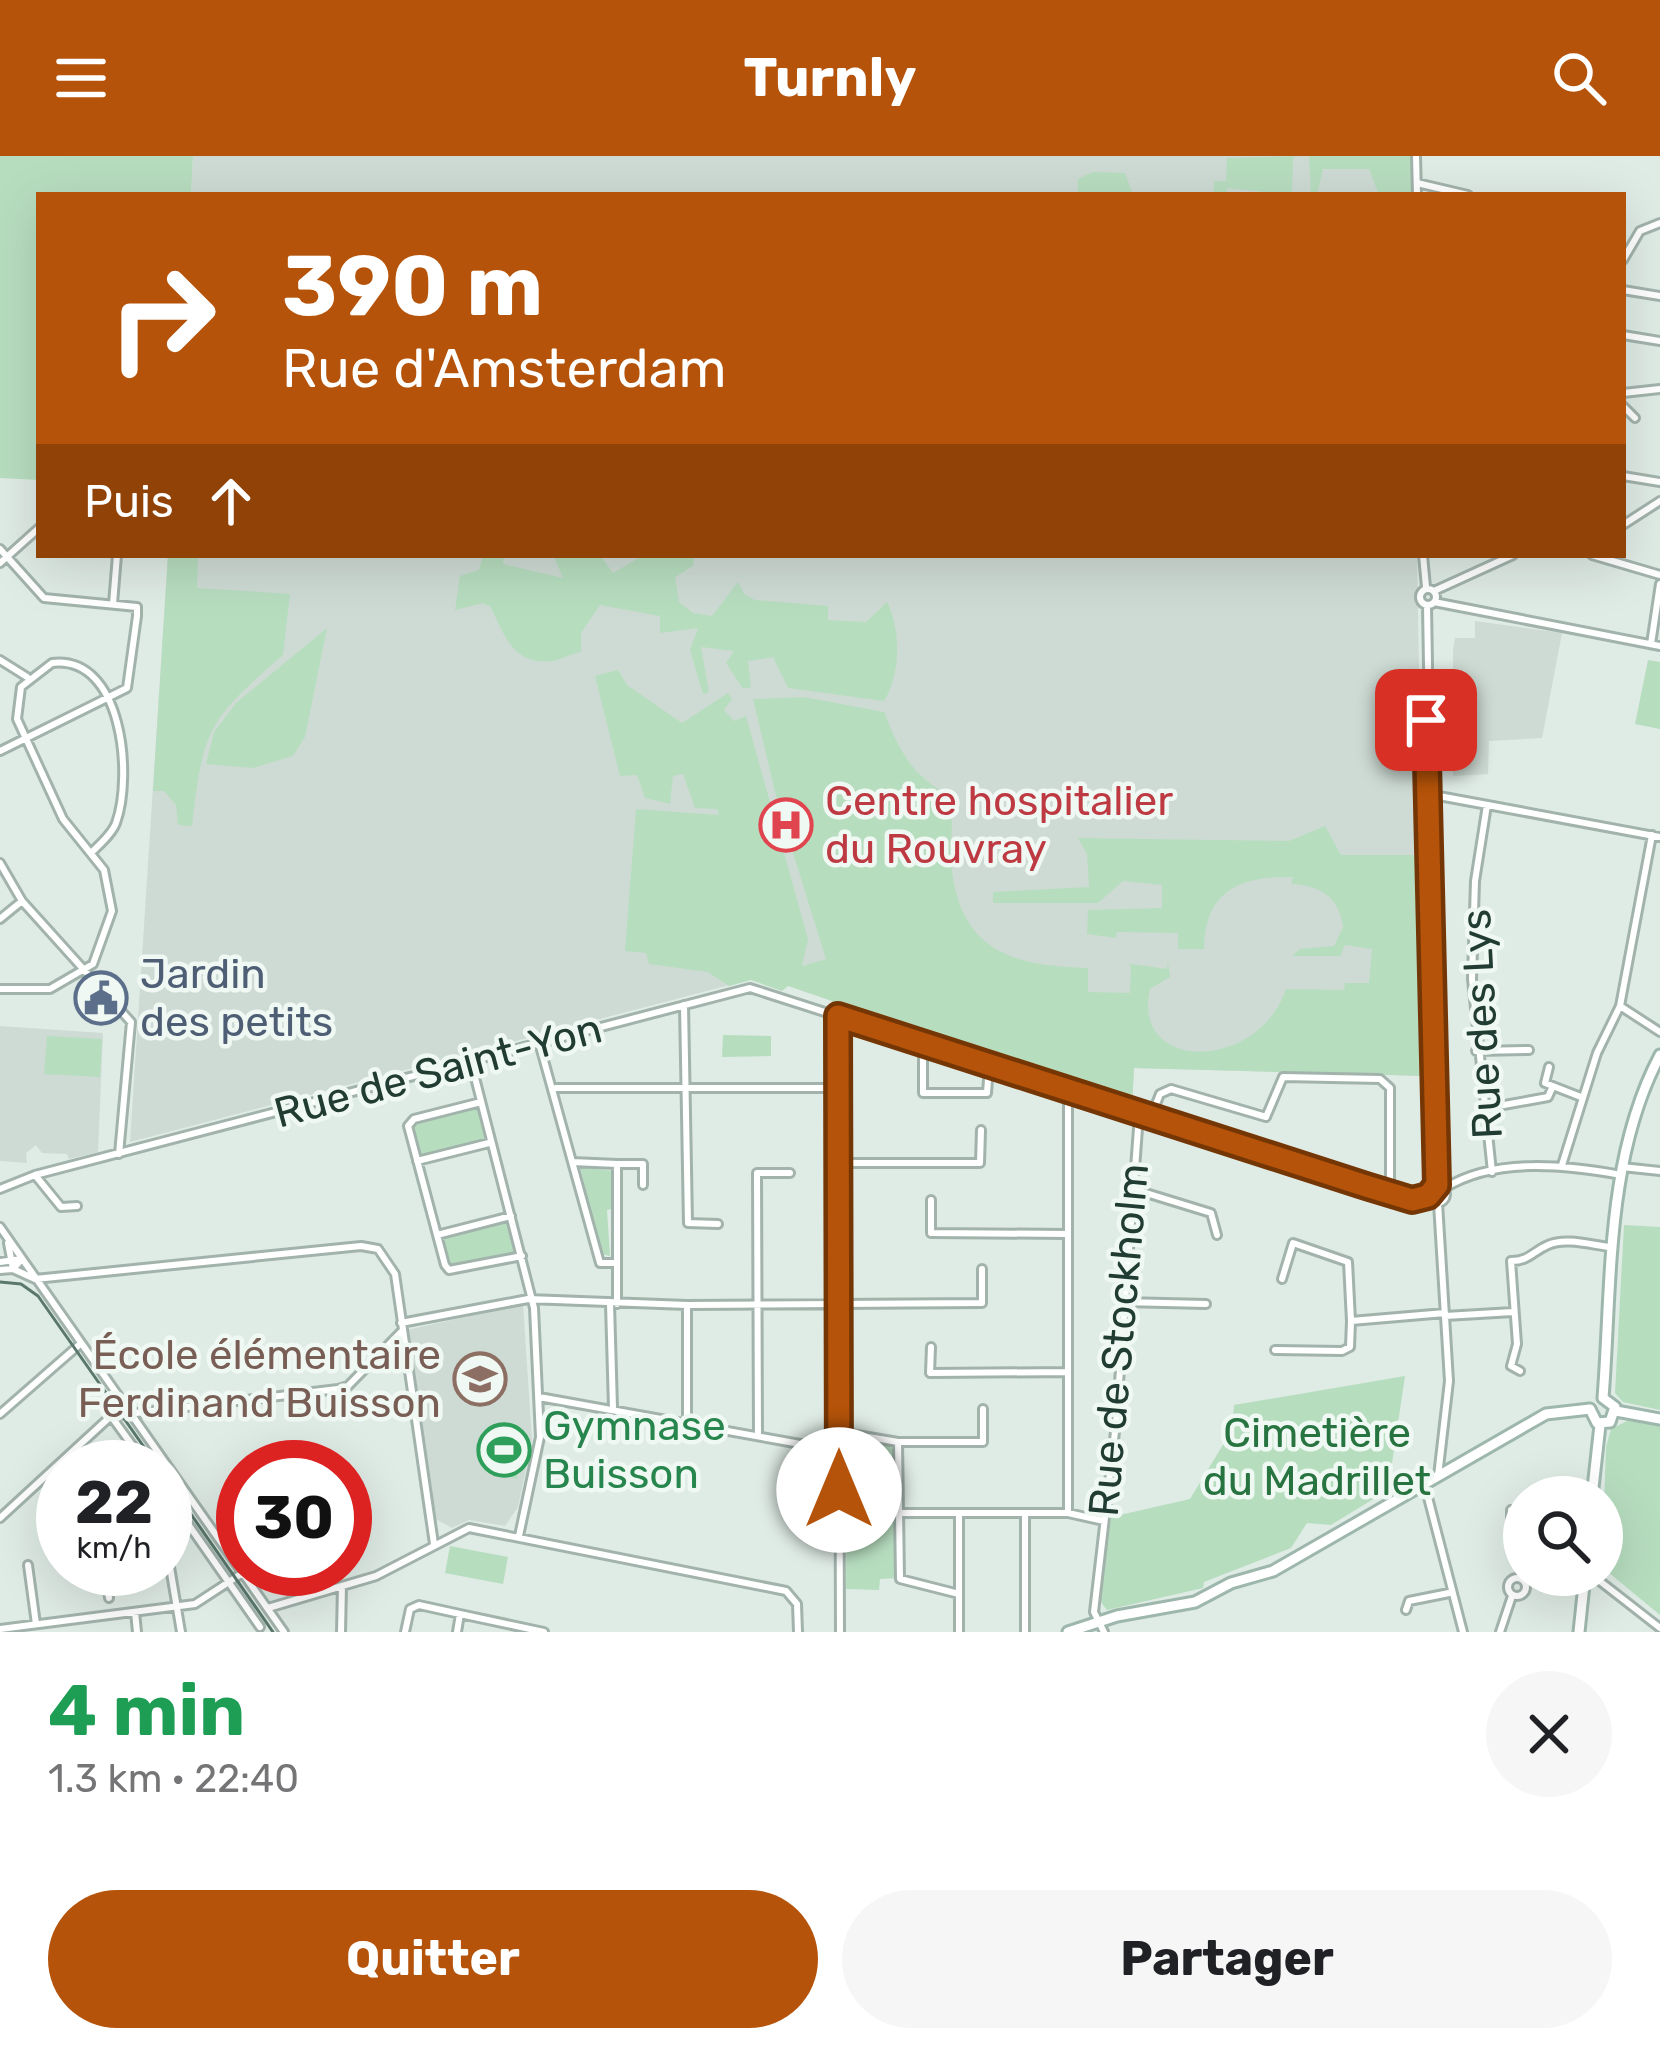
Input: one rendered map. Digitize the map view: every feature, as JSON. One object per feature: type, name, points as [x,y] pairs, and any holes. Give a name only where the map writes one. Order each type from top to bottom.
[{"type":"street","points":[[1416,156],[1417,192]]},
{"type":"street","points":[[1417,183],[1455,192]]},
{"type":"street","points":[[1626,255],[1640,231],[1660,224]]},
{"type":"street","points":[[1626,290],[1660,296]]},
{"type":"street","points":[[1626,335],[1660,341]]},
{"type":"street","points":[[1626,393],[1660,389]]},
{"type":"street","points":[[1626,409],[1635,418]]},
{"type":"street","points":[[1626,476],[1660,482]]},
{"type":"street","points":[[1626,523],[1660,501]]},
{"type":"street","points":[[4,560],[36,531]]},
{"type":"street","points":[[0,549],[4,560],[44,598],[137,607],[132,680],[108,700],[0,751]]},
{"type":"street","points":[[113,604],[117,558]]},
{"type":"street","points":[[1424,558],[1430,589]]},
{"type":"street","points":[[1503,558],[1430,589],[1423,602],[1656,645],[1660,580],[1600,558]]},
{"type":"street","points":[[1431,604],[1427,794],[1441,1186],[1446,1196],[1438,1203]]},
{"type":"street","points":[[0,660],[27,677]]},
{"type":"street","points":[[0,989],[50,989],[93,964],[103,948],[112,911],[104,870],[63,819],[25,740],[15,701],[27,677],[43,665],[76,664],[98,681],[122,734],[117,820],[92,852]]},
{"type":"street","points":[[1427,794],[1656,836],[1621,1006],[1581,1096],[1562,1165]]},
{"type":"street","name":"Rue des Lys","points":[[1487,805],[1471,926],[1476,1052],[1492,1172]]},
{"type":"street","points":[[0,862],[22,901],[131,1022],[119,1154]]},
{"type":"street","points":[[0,920],[22,901]]},
{"type":"street","name":"Rue de Saint-Yon","points":[[0,1185],[750,988],[1139,1115]]},
{"type":"street","points":[[684,1005],[688,1222],[718,1224]]},
{"type":"street","points":[[1621,1006],[1660,1032]]},
{"type":"street","points":[[838,1016],[840,1632]]},
{"type":"street","points":[[923,1044],[922,1093],[987,1093],[989,1066]]},
{"type":"street","points":[[540,1046],[556,1088],[600,1263],[617,1263]]},
{"type":"street","points":[[1476,1052],[1529,1050]]},
{"type":"street","points":[[1068,1632],[1184,1605],[1231,1582],[1274,1571],[1549,1413],[1590,1409],[1603,1398],[1622,1171],[1637,1107],[1660,1054]]},
{"type":"street","points":[[471,1062],[533,1301],[540,1437],[519,1537]]},
{"type":"street","points":[[1549,1067],[1545,1082],[1581,1096]]},
{"type":"street","points":[[1150,1119],[1160,1094],[1171,1089],[1266,1118],[1283,1077],[1388,1082],[1390,1193]]},
{"type":"street","points":[[1482,1108],[1548,1097],[1553,1086]]},
{"type":"street","points":[[556,1088],[839,1088]]},
{"type":"street","points":[[1068,1092],[1068,1514]]},
{"type":"street","points":[[481,1102],[414,1119],[408,1126],[417,1161],[449,1270],[522,1256]]},
{"type":"street","name":"Rue de Stockholm","points":[[1096,1622],[1139,1115],[1412,1200],[1428,1196]]},
{"type":"street","points":[[839,1163],[980,1163],[981,1130]]},
{"type":"street","points":[[417,1161],[491,1142]]},
{"type":"street","points":[[572,1162],[643,1164],[644,1185]]},
{"type":"street","points":[[613,1410],[617,1164]]},
{"type":"street","name":"Rue des Lys","points":[[1441,1186],[1492,1172],[1562,1165],[1660,1171]]},
{"type":"street","points":[[758,1436],[757,1173],[790,1173]]},
{"type":"street","points":[[35,1175],[61,1207],[77,1206]]},
{"type":"street","points":[[1438,1203],[1428,1196],[1441,1186]]},
{"type":"street","points":[[1133,1189],[1211,1213],[1217,1235]]},
{"type":"street","points":[[931,1200],[931,1233],[1068,1234]]},
{"type":"street","points":[[1438,1203],[1449,1381],[1438,1477]]},
{"type":"street","points":[[437,1235],[511,1216]]},
{"type":"street","points":[[0,1227],[216,1539]]},
{"type":"street","points":[[8,1239],[13,1269]]},
{"type":"street","points":[[1275,1350],[1342,1351],[1350,1347],[1344,1258],[1293,1243],[1282,1280]]},
{"type":"street","points":[[0,1266],[35,1279],[361,1246],[378,1249],[392,1265],[434,1544]]},
{"type":"street","points":[[1520,1371],[1511,1366],[1517,1344],[1510,1261],[1524,1261],[1545,1246],[1614,1247]]},
{"type":"street","points":[[0,1266],[11,1257],[22,1259]]},
{"type":"street","points":[[13,1269],[22,1259]]},
{"type":"street","points":[[0,1518],[111,1416],[348,1386],[402,1327],[533,1301],[758,1306],[982,1303],[982,1269]]},
{"type":"street","points":[[1124,1301],[1206,1304]]},
{"type":"street","points":[[687,1305],[687,1423]]},
{"type":"street","points":[[1351,1321],[1514,1312]]},
{"type":"street","points":[[0,1414],[79,1345]]},
{"type":"street","points":[[931,1347],[931,1373],[1068,1372]]},
{"type":"street","points":[[539,1397],[839,1451]]},
{"type":"street","points":[[1603,1398],[1616,1412],[1660,1418]]},
{"type":"street","points":[[839,1432],[898,1442],[983,1442],[982,1409]]},
{"type":"street","points":[[1590,1409],[1600,1424],[1594,1476]]},
{"type":"street","points":[[1600,1424],[1610,1422],[1616,1412]]},
{"type":"street","points":[[111,1416],[128,1440]]},
{"type":"street","points":[[898,1442],[900,1579],[959,1594]]},
{"type":"street","points":[[1425,1486],[1449,1593],[1463,1632]]},
{"type":"street","points":[[899,1513],[1068,1514],[1103,1521]]},
{"type":"street","points":[[959,1514],[959,1632]]},
{"type":"street","points":[[1025,1514],[1025,1632]]},
{"type":"street","points":[[372,1577],[469,1528],[786,1592],[797,1604],[798,1632]]},
{"type":"street","points":[[192,1530],[216,1565]]},
{"type":"street","points":[[28,1565],[36,1624]]},
{"type":"street","points":[[0,1629],[110,1611],[195,1604],[216,1590]]},
{"type":"street","points":[[1406,1610],[1409,1601],[1449,1593]]},
{"type":"street","points":[[174,1596],[181,1632]]},
{"type":"street","points":[[238,1596],[260,1627]]},
{"type":"street","points":[[258,1596],[284,1632]]},
{"type":"street","points":[[268,1608],[309,1596]]},
{"type":"street","points":[[340,1632],[342,1596]]},
{"type":"street","points":[[1500,1632],[1512,1596]]},
{"type":"street","points":[[1579,1632],[1585,1596]]},
{"type":"street","points":[[1617,1596],[1658,1626],[1648,1632]]},
{"type":"street","points":[[405,1632],[413,1605],[544,1632]]},
{"type":"street","points":[[135,1612],[137,1632]]},
{"type":"street","points":[[457,1632],[460,1614]]},
{"type":"street","points":[[85,1618],[86,1632]]},
{"type":"street","points":[[1096,1622],[1103,1632]]},
{"type":"shaded area","points":[[193,156],[1411,156],[1412,192],[191,192]]},
{"type":"shaded area","name":"Centre hospitalier du Rouvray","points":[[168,558],[1417,558],[1426,1076],[1134,1068],[1132,1106],[839,1010],[825,960],[130,1142]]},
{"type":"shaded area","points":[[1475,621],[1562,633],[1542,738],[1489,741],[1488,774],[1453,776],[1453,650],[1455,638],[1475,638]]},
{"type":"shaded area","points":[[0,1026],[103,1033],[98,1152],[69,1159],[67,1154],[42,1153],[36,1145],[26,1153],[27,1163],[0,1161]]},
{"type":"shaded area","points":[[523,1304],[532,1440],[518,1507],[505,1526],[469,1520],[452,1528],[434,1518],[407,1330]]},
{"type":"green space","points":[[0,156],[193,156],[191,192],[36,192],[36,480],[0,478]]},
{"type":"green space","points":[[1297,156],[1293,157],[1292,192],[1227,188],[1226,192],[1214,192],[1214,181],[1226,181],[1227,158]]},
{"type":"green space","points":[[1309,156],[1411,156],[1412,192],[1378,192],[1369,169],[1323,169],[1318,192],[1311,192]]},
{"type":"green space","points":[[1093,172],[1125,173],[1132,192],[1078,192],[1078,179]]},
{"type":"green space","points":[[168,558],[198,558],[197,588],[290,594],[283,655],[239,695],[206,746],[192,826],[178,825],[176,805],[164,791],[153,791]]},
{"type":"green space","points":[[482,558],[504,558],[503,564],[563,578],[554,558],[602,558],[613,573],[639,558],[694,558],[693,566],[675,577],[679,602],[693,613],[712,616],[738,582],[744,594],[755,600],[828,606],[828,620],[866,622],[887,602],[897,639],[894,678],[884,701],[788,688],[773,657],[748,661],[751,687],[743,689],[726,663],[734,651],[701,647],[709,692],[703,694],[690,650],[698,628],[660,633],[660,616],[600,605],[581,633],[581,652],[553,661],[528,659],[512,646],[490,606],[483,603],[455,610],[460,576],[479,570]]},
{"type":"green space","points":[[327,628],[305,737],[293,756],[253,768],[206,764],[214,732],[236,703]]},
{"type":"green space","points":[[1648,660],[1660,662],[1660,729],[1635,724]]},
{"type":"green space","points":[[618,670],[627,685],[682,723],[728,693],[732,699],[724,710],[734,721],[746,716],[808,939],[802,966],[826,959],[779,808],[753,699],[804,697],[884,712],[908,761],[949,796],[958,899],[981,938],[1017,958],[1088,968],[1088,992],[1130,993],[1131,965],[1125,963],[1167,969],[1168,962],[1170,977],[1150,989],[1149,1017],[1159,1036],[1178,1048],[1201,1052],[1251,1036],[1272,1016],[1286,989],[1344,990],[1345,983],[1369,983],[1372,949],[1345,945],[1340,956],[1292,956],[1300,949],[1334,946],[1343,927],[1332,900],[1319,890],[1291,884],[1293,877],[1257,880],[1229,890],[1211,913],[1204,949],[1178,949],[1178,933],[1117,932],[1116,938],[1087,934],[1088,910],[1162,908],[1162,885],[1123,881],[1098,903],[993,903],[993,892],[1089,887],[1087,854],[1078,838],[1289,841],[1325,826],[1341,855],[1421,855],[1426,1076],[1134,1068],[1132,1106],[831,1007],[832,1001],[788,986],[782,991],[751,980],[729,986],[708,972],[649,964],[646,953],[625,951],[636,809],[719,815],[717,809],[695,808],[683,774],[673,776],[670,804],[645,798],[637,775],[620,776],[595,676]]},
{"type":"green space","points":[[723,1035],[771,1036],[771,1056],[722,1057]]},
{"type":"green space","points":[[47,1036],[102,1039],[100,1077],[44,1074]]},
{"type":"green space","points":[[478,1107],[486,1141],[419,1157],[413,1123]]},
{"type":"green space","points":[[580,1167],[613,1171],[612,1209],[607,1210],[610,1256],[602,1254]]},
{"type":"green space","points":[[508,1219],[516,1253],[447,1265],[441,1237]]},
{"type":"green space","points":[[1624,1225],[1660,1227],[1660,1410],[1623,1402],[1615,1393]]},
{"type":"green space","name":"Cimetière du Madrillet","points":[[1405,1376],[1388,1490],[1331,1525],[1307,1523],[1291,1548],[1204,1582],[1203,1588],[1107,1610],[1100,1601],[1111,1517],[1190,1499],[1232,1430],[1234,1405]]},
{"type":"green space","points":[[1629,1420],[1660,1425],[1660,1615],[1623,1584],[1623,1476],[1605,1476],[1611,1429]]},
{"type":"green space","name":"Gymnase Buisson","points":[[490,1425],[524,1430],[517,1479],[484,1471]]},
{"type":"green space","points":[[847,1439],[895,1447],[897,1578],[880,1579],[879,1590],[846,1589]]},
{"type":"green space","points":[[450,1546],[508,1557],[503,1584],[445,1573]]},
{"type":"tram line","points":[[0,1282],[21,1284],[38,1296],[139,1440]]},
{"type":"tram line","points":[[192,1516],[273,1632]]},
{"type":"place","name":"Centre hospitalier du Rouvray","points":[[786,825]]},
{"type":"place","name":"Jardin des petits","points":[[101,998]]},
{"type":"place","name":"École élémentaire Ferdinand Buisson","points":[[480,1379]]},
{"type":"place","name":"Gymnase Buisson","points":[[504,1450]]},
{"type":"route","points":[[839,1490],[838,1016],[1412,1200],[1428,1196],[1437,1185],[1426,720]]}]
